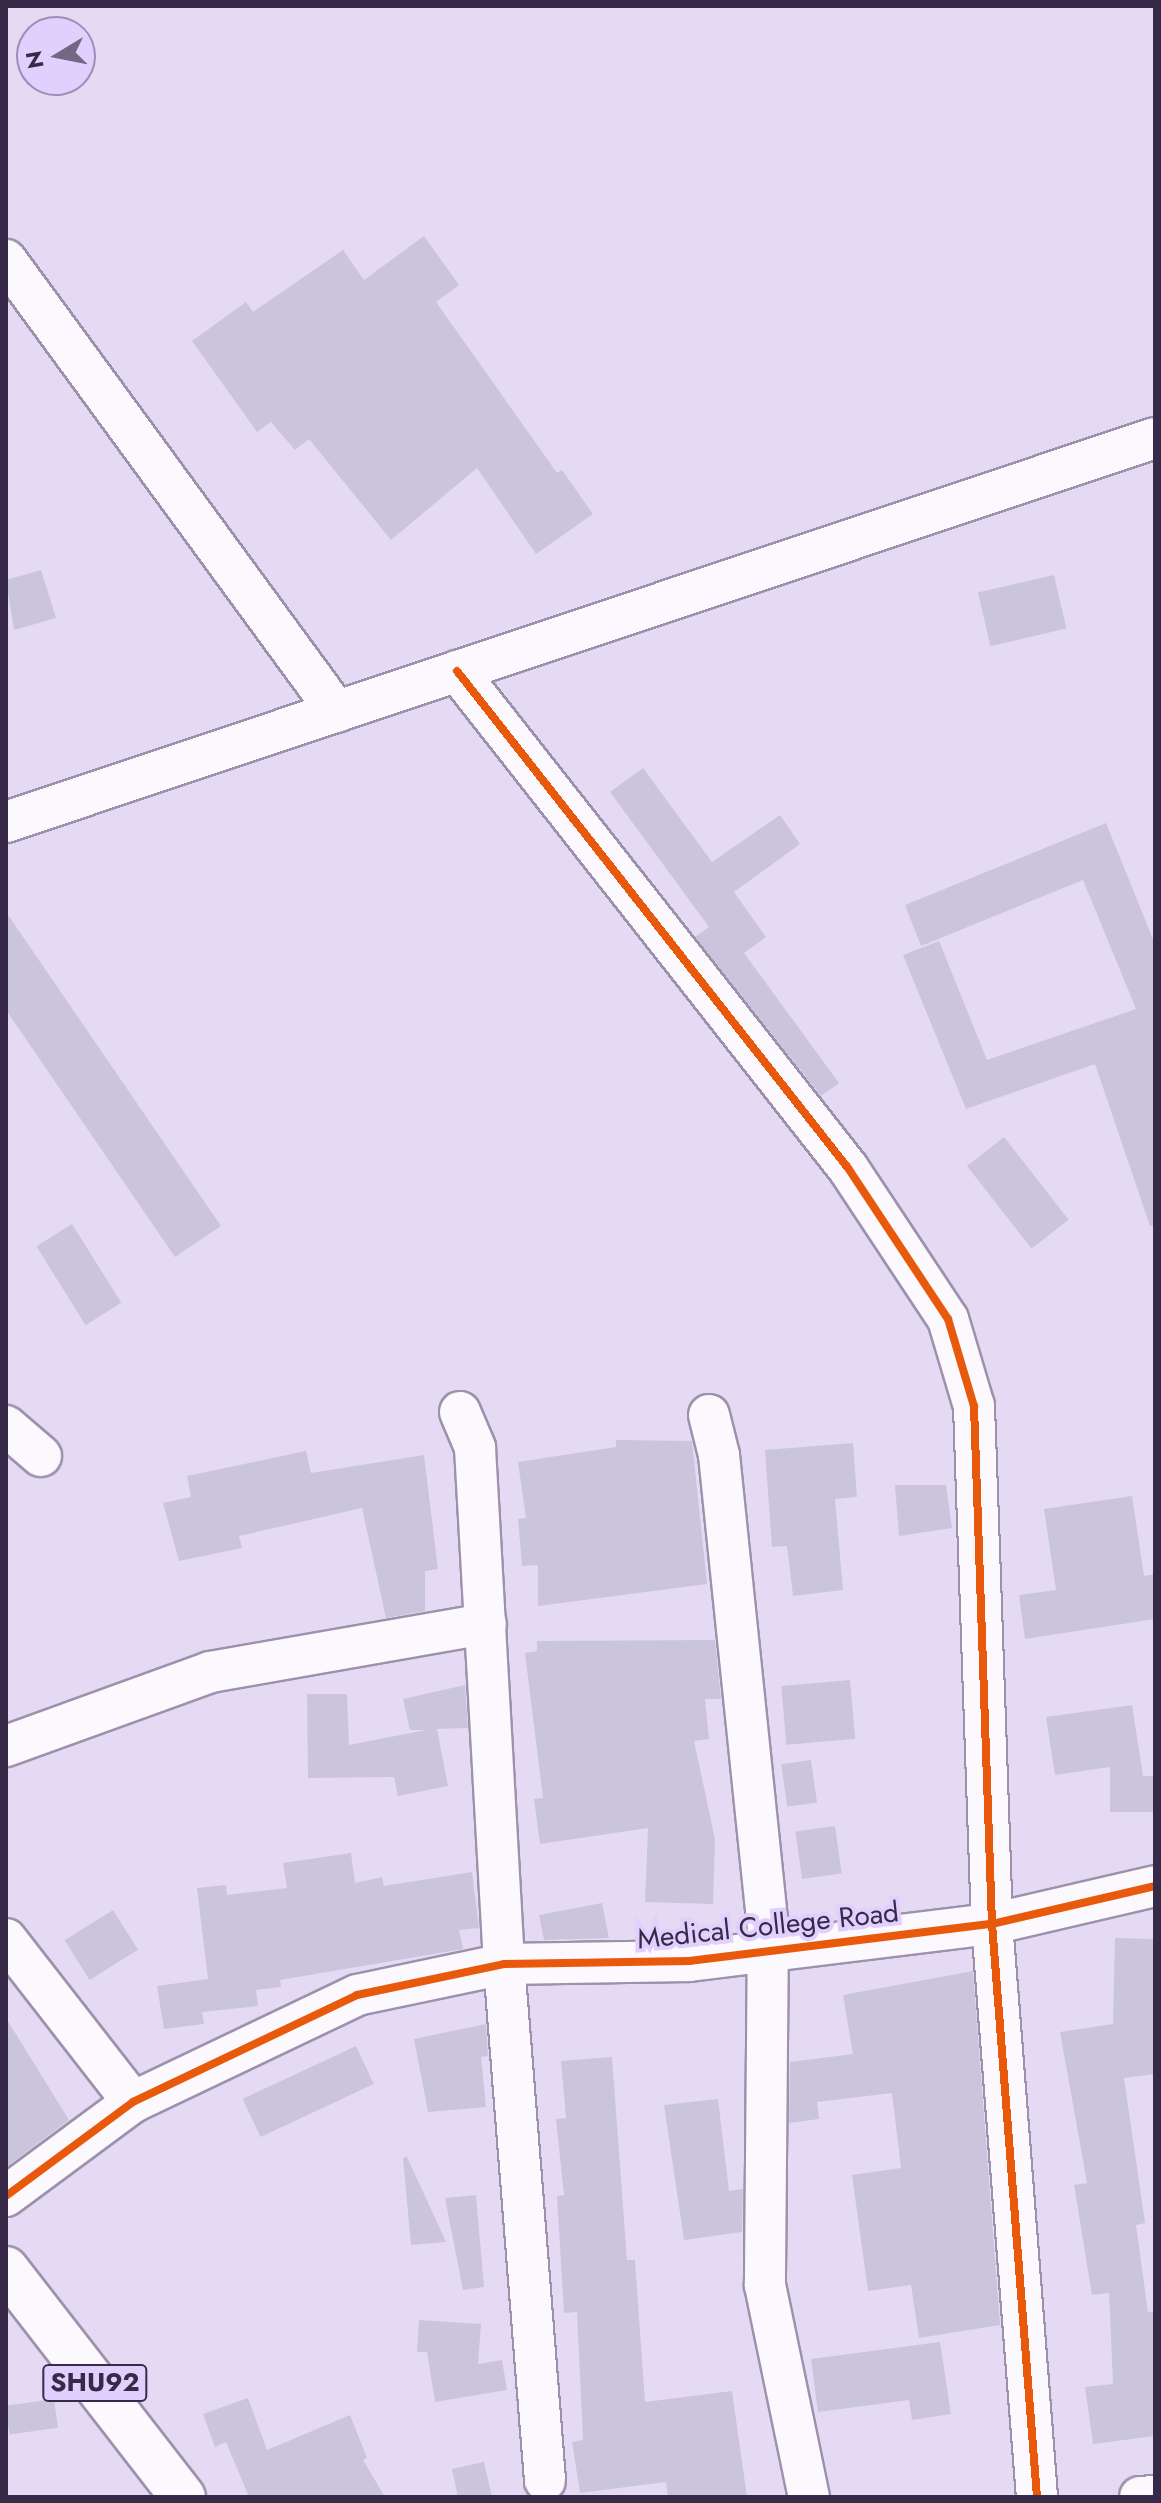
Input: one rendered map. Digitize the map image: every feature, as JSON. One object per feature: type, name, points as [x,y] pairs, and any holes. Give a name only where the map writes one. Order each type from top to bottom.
[{"type":"main road","name":"SHU92","points":[[6,2269],[183,2497]]},
{"type":"street","points":[[6,260],[337,712]]},
{"type":"street","points":[[6,822],[1155,438]]},
{"type":"street","points":[[457,671],[848,1168],[948,1319],[974,1406],[992,1924],[1037,2497]]},
{"type":"street","points":[[460,1412],[475,1448],[504,1964],[545,2480]]},
{"type":"street","points":[[709,1415],[719,1455],[768,1952],[765,2285],[809,2497]]},
{"type":"street","points":[[6,1426],[41,1456]]},
{"type":"street","points":[[6,1746],[210,1672],[486,1624]]},
{"type":"street","name":"Medical College Road","points":[[6,2196],[133,2102],[357,1995],[504,1964],[689,1961],[992,1924],[1155,1886]]},
{"type":"street","points":[[6,1939],[133,2102]]},
{"type":"street","points":[[1140,2497],[1155,2496]]},
{"type":"building","points":[[424,236],[459,285],[436,302],[557,473],[562,470],[593,514],[536,554],[477,468],[391,540],[309,439],[295,450],[271,422],[257,432],[192,341],[246,302],[253,312],[343,250],[364,280]]},
{"type":"building","points":[[41,570],[56,618],[14,630],[6,580]]},
{"type":"building","points":[[1054,575],[1066,629],[990,646],[978,593]]},
{"type":"building","points":[[643,768],[712,862],[780,815],[800,844],[734,892],[766,937],[744,953],[839,1083],[821,1096],[695,937],[709,927],[610,792]]},
{"type":"building","points":[[1106,823],[1155,944],[1155,1225],[1150,1226],[1095,1064],[966,1109],[903,955],[939,941],[987,1060],[1136,1009],[1083,880],[921,946],[905,905]]},
{"type":"building","points":[[6,912],[221,1226],[175,1257],[6,1010]]},
{"type":"building","points":[[1004,1137],[1069,1220],[1032,1249],[967,1166]]},
{"type":"building","points":[[72,1224],[121,1303],[86,1325],[36,1246]]},
{"type":"building","points":[[616,1440],[692,1441],[707,1584],[538,1606],[538,1565],[522,1566],[518,1519],[526,1518],[518,1462],[616,1447]]},
{"type":"building","points":[[853,1443],[857,1497],[835,1499],[843,1590],[793,1596],[787,1546],[772,1547],[765,1450]]},
{"type":"building","points":[[306,1451],[311,1473],[424,1455],[438,1569],[425,1571],[425,1611],[386,1618],[362,1508],[239,1536],[242,1548],[179,1561],[163,1503],[191,1497],[187,1476]]},
{"type":"building","points":[[895,1485],[946,1485],[952,1528],[899,1536]]},
{"type":"building","points":[[1132,1496],[1144,1576],[1155,1574],[1155,1619],[1025,1639],[1019,1595],[1056,1590],[1044,1509]]},
{"type":"building","points":[[715,1640],[721,1699],[705,1699],[709,1739],[694,1741],[715,1839],[713,1904],[645,1902],[648,1828],[540,1844],[534,1799],[543,1798],[525,1653],[537,1651],[537,1641]]},
{"type":"building","points":[[850,1680],[855,1739],[786,1745],[781,1686]]},
{"type":"building","points":[[465,1685],[468,1728],[437,1729],[448,1786],[398,1796],[394,1777],[308,1778],[307,1694],[347,1694],[349,1745],[426,1730],[410,1730],[403,1699]]},
{"type":"building","points":[[1132,1705],[1143,1776],[1155,1776],[1155,1812],[1110,1812],[1110,1767],[1055,1775],[1046,1717]]},
{"type":"building","points":[[811,1760],[817,1803],[787,1807],[781,1764]]},
{"type":"building","points":[[835,1826],[842,1874],[802,1879],[795,1832]]},
{"type":"building","points":[[351,1853],[355,1883],[382,1877],[384,1886],[472,1872],[479,1928],[459,1930],[463,1949],[280,1980],[281,1987],[256,1990],[258,2006],[202,2012],[204,2024],[164,2029],[157,1986],[208,1979],[197,1888],[226,1885],[227,1895],[287,1888],[283,1863]]},
{"type":"building","points":[[602,1903],[609,1938],[544,1940],[539,1915]]},
{"type":"building","points":[[113,1910],[138,1950],[90,1980],[65,1940]]},
{"type":"building","points":[[1115,1938],[1155,1939],[1155,2074],[1124,2078],[1145,2223],[1136,2225],[1148,2312],[1155,2311],[1155,2436],[1093,2444],[1085,2387],[1113,2384],[1109,2293],[1092,2295],[1074,2185],[1087,2183],[1060,2032],[1113,2024]]},
{"type":"building","points":[[973,1971],[1000,2325],[919,2338],[911,2285],[868,2291],[852,2175],[901,2168],[892,2093],[817,2102],[819,2119],[789,2123],[790,2062],[853,2054],[843,1995]]},
{"type":"building","points":[[6,2018],[69,2120],[6,2167]]},
{"type":"building","points":[[486,2024],[488,2056],[481,2057],[486,2107],[428,2112],[414,2039]]},
{"type":"building","points":[[356,2046],[374,2084],[260,2137],[243,2099]]},
{"type":"building","points":[[612,2057],[627,2260],[635,2260],[645,2402],[732,2391],[747,2497],[668,2497],[666,2482],[580,2493],[572,2442],[583,2440],[577,2312],[564,2313],[557,2196],[564,2195],[556,2119],[566,2118],[561,2061]]},
{"type":"building","points":[[718,2099],[729,2191],[743,2189],[742,2232],[684,2240],[664,2105]]},
{"type":"building","points":[[407,2157],[446,2242],[411,2245],[403,2158]]},
{"type":"building","points":[[476,2195],[484,2287],[463,2290],[445,2198]]},
{"type":"building","points":[[419,2320],[481,2324],[478,2364],[502,2360],[507,2390],[435,2402],[427,2352],[417,2352]]},
{"type":"building","points":[[940,2342],[951,2414],[912,2420],[909,2400],[818,2412],[811,2359]]},
{"type":"building","points":[[248,2398],[267,2450],[350,2415],[367,2458],[363,2460],[385,2497],[249,2497],[226,2442],[215,2447],[203,2414]]},
{"type":"building","points":[[54,2399],[58,2428],[10,2435],[6,2406]]},
{"type":"building","points":[[484,2462],[492,2497],[458,2497],[452,2469]]},
{"type":"cycle path","points":[[457,671],[848,1168],[948,1319],[974,1406],[992,1924],[1037,2497]]},
{"type":"cycle path","points":[[6,2196],[133,2102],[357,1995],[504,1964],[689,1961],[992,1924],[1155,1886]]}]
